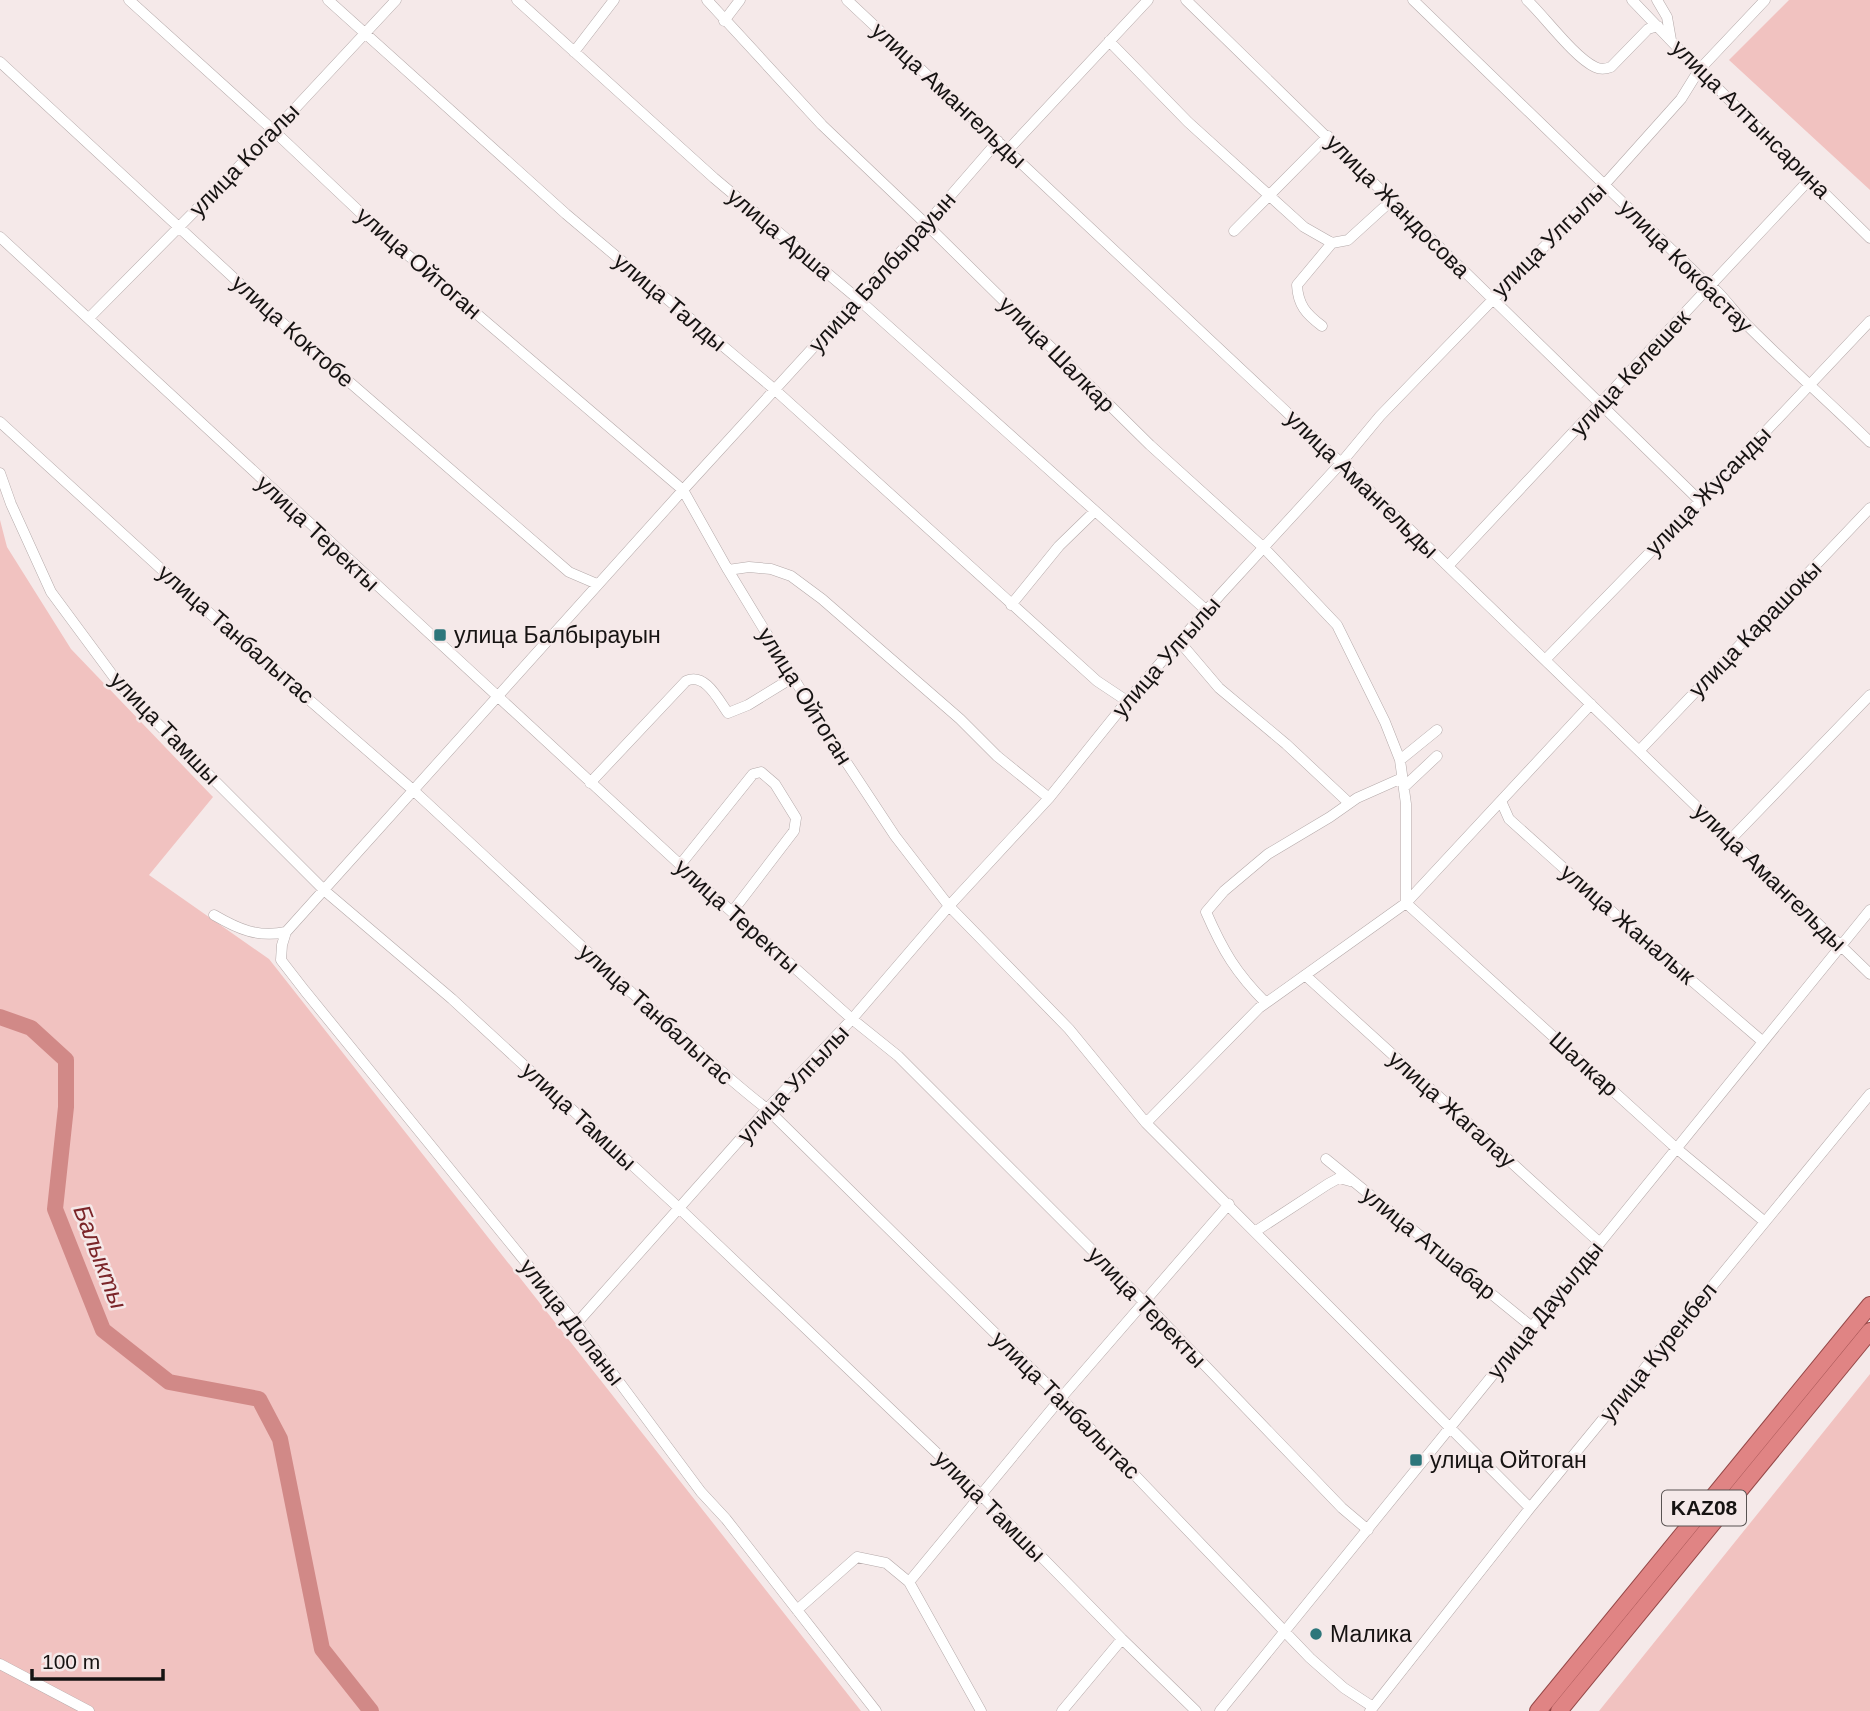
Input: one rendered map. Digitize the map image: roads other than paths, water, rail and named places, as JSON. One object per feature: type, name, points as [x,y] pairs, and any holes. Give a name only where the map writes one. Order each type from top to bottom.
[{"type":"highway","name":"KAZ08","points":[[1559,1711],[1580,1673],[1870,1305]]},
{"type":"highway","name":"KAZ08","points":[[1538,1711],[1580,1673],[1870,1331]]},
{"type":"street","name":"улица Ойтоган","points":[[129,0],[382,233],[683,490],[792,678],[895,836],[949,906],[1069,1029],[1146,1123],[1530,1508]]},
{"type":"street","name":"улица Талды","points":[[328,0],[566,214],[774,389],[1097,681],[1127,701]]},
{"type":"street","name":"улица Когалы","points":[[89,318],[274,131],[396,0]]},
{"type":"street","name":"улица Арша","points":[[517,0],[714,178],[858,299],[1206,610]]},
{"type":"street","points":[[574,52],[614,0]]},
{"type":"street","name":"улица Шалкар","points":[[707,0],[822,125],[1150,445],[1264,548],[1337,625],[1385,722],[1399,760],[1406,804],[1406,903]]},
{"type":"street","points":[[724,20],[740,0]]},
{"type":"street","name":"улица Амангельды","points":[[847,0],[1341,463],[1870,974]]},
{"type":"street","points":[[1008,150],[1148,0]]},
{"type":"street","name":"улица Жандосова","points":[[1186,0],[1700,501]]},
{"type":"street","name":"улица Кокбастау","points":[[1413,0],[1703,280],[1712,285],[1752,331],[1870,442]]},
{"type":"street","points":[[1527,0],[1583,58],[1594,67],[1604,69],[1611,66],[1648,29],[1658,26]]},
{"type":"street","name":"улица Алтынсарина","points":[[1632,0],[1699,70],[1870,238]]},
{"type":"street","points":[[1657,0],[1667,17],[1671,40]]},
{"type":"street","name":"улица Улгылы","points":[[576,1324],[767,1109],[852,1020],[949,906],[1049,798],[1127,701],[1380,416],[1604,185],[1681,99],[1699,70],[1765,0]]},
{"type":"street","points":[[1109,41],[1188,122],[1304,227],[1332,243]]},
{"type":"street","name":"улица Коктобе","points":[[0,62],[302,341],[569,572],[597,584]]},
{"type":"street","points":[[1234,231],[1256,207],[1271,197],[1328,136]]},
{"type":"street","name":"улица Балбырауын","points":[[286,932],[998,141]]},
{"type":"street","name":"улица Келешек","points":[[1448,566],[1810,179]]},
{"type":"street","points":[[1322,326],[1307,314],[1297,299],[1297,285],[1332,243],[1348,240],[1392,200]]},
{"type":"street","name":"улица Теректы","points":[[0,237],[590,783],[852,1020],[898,1056],[1144,1303],[1311,1476],[1368,1530]]},
{"type":"street","name":"улица Жусанды","points":[[1545,660],[1870,321]]},
{"type":"street","name":"улица Танбалытас","points":[[0,422],[216,619],[413,790],[632,993],[737,1086],[767,1109],[1062,1398],[1233,1575],[1285,1633],[1344,1688],[1371,1709]]},
{"type":"street","name":"улица Тамшы","points":[[0,473],[51,592],[122,688],[325,891],[453,999],[680,1209],[982,1496],[1196,1711]]},
{"type":"street","name":"улица Карашокы","points":[[1639,751],[1870,508]]},
{"type":"street","points":[[1011,605],[1059,546],[1094,512]]},
{"type":"street","points":[[728,570],[749,567],[771,569],[791,576],[822,598],[960,719],[997,756],[1049,798]]},
{"type":"street","points":[[1179,641],[1219,688],[1286,744],[1349,803]]},
{"type":"street","points":[[590,783],[686,681],[694,677],[701,679],[728,713],[748,705],[792,678]]},
{"type":"street","points":[[1731,839],[1870,695]]},
{"type":"street","points":[[1146,1123],[1266,1003],[1406,903],[1591,704]]},
{"type":"street","points":[[1399,760],[1437,730]]},
{"type":"street","points":[[1266,1003],[1242,979],[1224,950],[1206,912],[1224,891],[1268,854],[1357,797],[1403,782],[1437,756]]},
{"type":"street","points":[[680,865],[753,774],[761,772],[775,784],[796,818],[794,831],[732,912]]},
{"type":"street","name":"улица Жаналык","points":[[1501,801],[1509,819],[1762,1041]]},
{"type":"street","name":"Шалкар","points":[[1406,903],[1676,1148],[1765,1222]]},
{"type":"street","name":"улица Дауылды","points":[[1220,1711],[1870,910]]},
{"type":"street","points":[[214,915],[253,934],[271,936],[286,932]]},
{"type":"street","name":"улица Доланы","points":[[286,932],[281,960],[576,1324],[701,1492],[726,1519],[876,1711]]},
{"type":"street","name":"улица Жагалау","points":[[1305,975],[1600,1243]]},
{"type":"street","name":"улица Куренбел","points":[[1371,1709],[1530,1508],[1870,1094]]},
{"type":"street","name":"улица Атшабар","points":[[1326,1159],[1532,1327]]},
{"type":"street","points":[[1256,1231],[1339,1178],[1354,1182]]},
{"type":"street","points":[[909,1582],[1062,1398],[1229,1204]]},
{"type":"street","points":[[797,1611],[857,1557],[886,1563],[909,1582],[981,1711]]},
{"type":"street","points":[[1062,1711],[1122,1639]]},
{"type":"street","points":[[0,1664],[89,1711]]},
{"type":"waterway","name":"Балыкты","points":[[0,1017],[31,1028],[66,1060],[66,1107],[55,1209],[103,1330],[169,1382],[259,1399],[280,1439],[322,1649],[371,1711]]},
{"type":"place","name":"улица Балбырауын","points":[[440,635]]},
{"type":"place","name":"улица Ойтоган","points":[[1416,1460]]},
{"type":"place","name":"Малика","points":[[1316,1634]]}]
